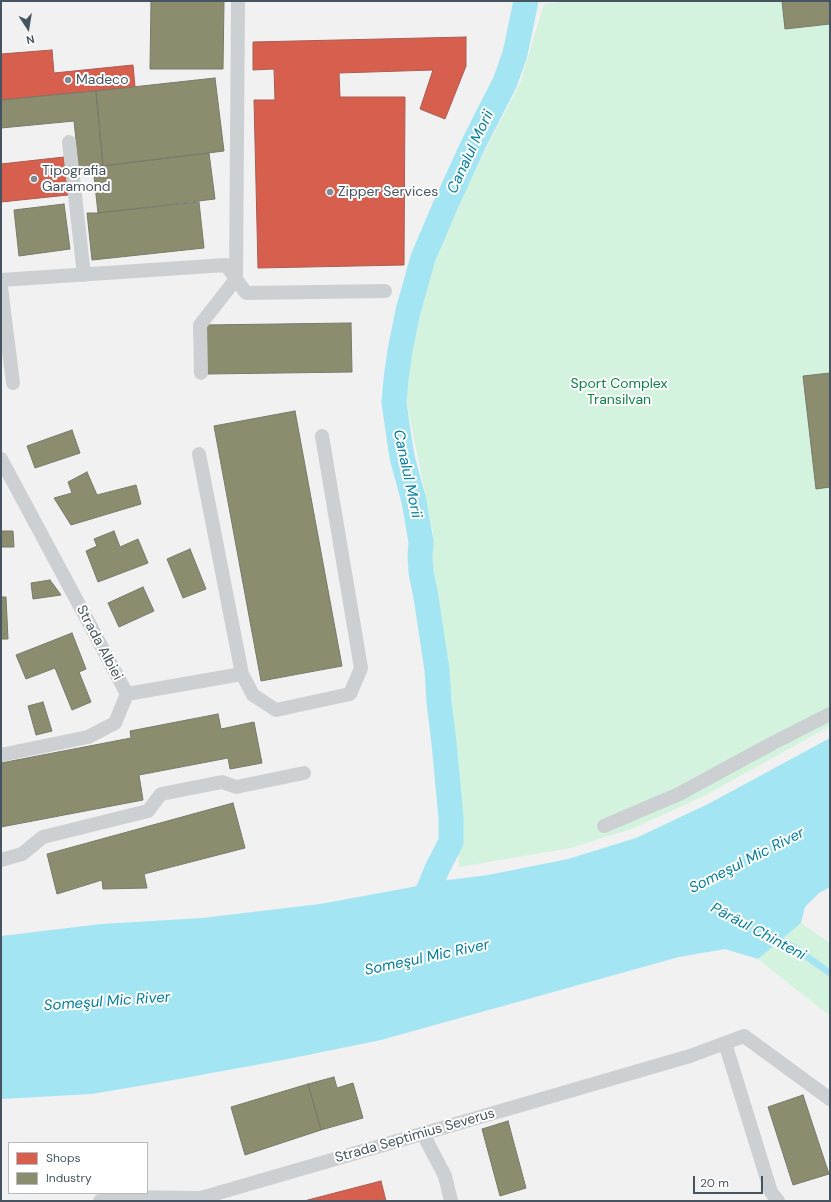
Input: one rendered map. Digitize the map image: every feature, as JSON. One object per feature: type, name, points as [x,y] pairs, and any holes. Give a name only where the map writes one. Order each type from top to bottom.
[{"type":"lane","points":[[201,373],[200,325],[236,279],[238,1]]},
{"type":"lane","points":[[69,142],[84,275]]},
{"type":"lane","points":[[1,280],[226,266],[246,293],[385,291]]},
{"type":"lane","points":[[1,287],[13,383]]},
{"type":"lane","points":[[199,454],[242,674],[253,695],[276,710],[350,694],[361,668],[322,436]]},
{"type":"lane","name":"Strada Albiei","points":[[1,459],[127,694],[115,723],[88,737],[1,755]]},
{"type":"lane","points":[[127,694],[242,674]]},
{"type":"lane","points":[[604,826],[679,794],[830,714]]},
{"type":"lane","points":[[1,860],[22,854],[43,837],[148,811],[161,794],[222,782],[236,787],[304,773]]},
{"type":"lane","name":"Strada Septimius Severus","points":[[100,1201],[121,1198],[202,1198],[690,1056],[744,1036],[830,1099]]},
{"type":"lane","points":[[725,1043],[771,1192],[778,1201]]},
{"type":"lane","points":[[423,1134],[445,1176],[451,1201]]},
{"type":"green space","name":"Sport Complex Transilvan","points":[[572,1],[830,1],[830,726],[706,795],[634,828],[571,848],[459,867],[452,700],[432,568],[433,533],[405,393],[424,289],[467,186],[520,83],[544,4]]},
{"type":"green space","points":[[801,923],[830,943],[830,1016],[758,959]]},
{"type":"water","name":"Someşul Mic River","points":[[830,738],[830,887],[819,893],[805,907],[801,923],[758,959],[725,949],[679,957],[381,1040],[288,1059],[92,1094],[1,1099],[1,936],[101,924],[202,918],[320,904],[440,881],[488,875],[568,859],[636,838],[710,803]]},
{"type":"building: Shops","name":"Zipper Services","points":[[466,37],[466,66],[445,119],[420,109],[433,70],[339,73],[340,97],[405,97],[404,265],[258,268],[254,100],[275,100],[274,69],[253,70],[253,42]]},
{"type":"building: Shops","name":"Madeco","points":[[52,50],[54,73],[133,65],[135,87],[1,100],[1,54]]},
{"type":"building: Shops","name":"Tipografia Garamond","points":[[64,157],[68,195],[1,202],[1,164]]},
{"type":"building: Shops","points":[[381,1181],[386,1201],[304,1201]]},
{"type":"building: Industry","points":[[151,1],[224,1],[223,69],[150,69]]},
{"type":"building: Industry","points":[[782,1],[830,1],[830,24],[785,29]]},
{"type":"building: Industry","points":[[215,78],[224,151],[103,166],[96,91]]},
{"type":"building: Industry","points":[[96,91],[103,166],[79,169],[74,121],[1,128],[1,100]]},
{"type":"building: Industry","points":[[209,153],[215,199],[98,213],[93,167]]},
{"type":"building: Industry","points":[[199,202],[204,248],[92,260],[87,213]]},
{"type":"building: Industry","points":[[64,204],[70,249],[19,256],[14,210]]},
{"type":"building: Industry","points":[[351,323],[352,372],[206,374],[205,325]]},
{"type":"building: Industry","points":[[830,373],[830,487],[816,489],[803,376]]},
{"type":"building: Industry","points":[[295,411],[342,666],[261,681],[214,426]]},
{"type":"building: Industry","points":[[72,430],[80,453],[35,468],[27,446]]},
{"type":"building: Industry","points":[[87,472],[97,495],[136,485],[141,504],[71,525],[54,498],[72,493],[68,482]]},
{"type":"building: Industry","points":[[1,531],[13,531],[14,547],[1,547]]},
{"type":"building: Industry","points":[[114,531],[120,547],[138,539],[148,563],[98,582],[86,551],[97,546],[94,539]]},
{"type":"building: Industry","points":[[190,549],[206,589],[183,598],[167,559]]},
{"type":"building: Industry","points":[[50,580],[61,595],[33,599],[31,583]]},
{"type":"building: Industry","points":[[143,587],[154,611],[119,627],[108,603]]},
{"type":"building: Industry","points":[[1,597],[6,597],[8,639],[1,639]]},
{"type":"building: Industry","points":[[72,633],[86,669],[79,672],[91,702],[72,710],[55,668],[26,679],[16,655]]},
{"type":"building: Industry","points":[[43,702],[52,731],[36,735],[28,706]]},
{"type":"building: Industry","points":[[218,714],[221,729],[254,722],[262,763],[230,769],[228,758],[139,775],[143,800],[1,827],[1,763],[131,738],[130,731]]},
{"type":"building: Industry","points":[[233,803],[245,848],[144,874],[147,888],[103,889],[102,880],[57,894],[47,854]]},
{"type":"building: Industry","points":[[334,1077],[337,1088],[353,1083],[363,1118],[321,1130],[308,1084]]},
{"type":"building: Industry","points":[[308,1084],[321,1130],[245,1155],[231,1107]]},
{"type":"building: Industry","points":[[803,1095],[829,1174],[793,1185],[768,1107]]},
{"type":"building: Industry","points":[[508,1121],[526,1188],[500,1196],[482,1129]]},
{"type":"waterway","name":"Canalul Morii","points":[[423,915],[426,896],[437,869],[451,842],[451,818],[437,670],[421,572],[421,542],[414,501],[402,457],[394,402],[396,379],[408,311],[423,258],[473,145],[505,82],[515,54],[526,1]]},
{"type":"waterway","name":"Pârâul Chinteni","points":[[771,936],[793,947],[830,973]]},
{"type":"place","name":"Madeco","points":[[68,80]]},
{"type":"place","name":"Tipografia Garamond","points":[[34,179]]},
{"type":"place","name":"Zipper Services","points":[[330,192]]}]
